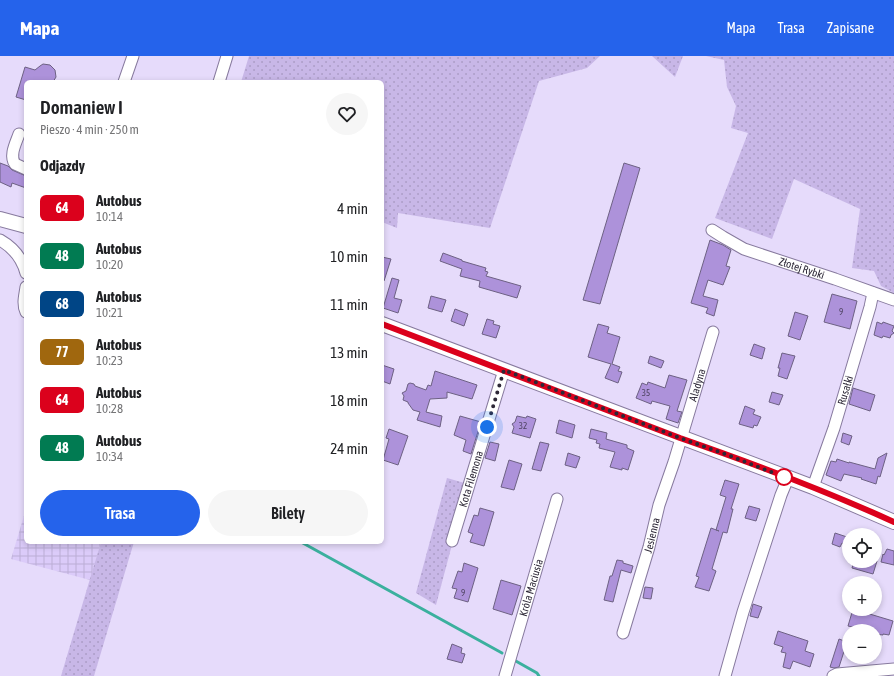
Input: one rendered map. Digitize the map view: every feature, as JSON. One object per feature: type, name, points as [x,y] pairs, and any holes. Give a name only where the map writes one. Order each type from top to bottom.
[{"type":"main road","points":[[0,219],[24,225]]},
{"type":"main road","points":[[384,325],[680,438],[813,487],[894,522]]},
{"type":"street","points":[[125,80],[133,56]]},
{"type":"street","points":[[220,80],[227,56]]},
{"type":"street","points":[[18,134],[12,158],[15,164],[24,168]]},
{"type":"street","name":"Złotej Rybki","points":[[712,230],[744,249],[894,300]]},
{"type":"street","points":[[0,240],[17,254],[24,266]]},
{"type":"street","name":"Rusałki","points":[[813,487],[834,428],[868,315],[873,293]]},
{"type":"street","name":"Aladyna","points":[[680,438],[713,332]]},
{"type":"street","name":"Kota Filemona","points":[[452,541],[504,370]]},
{"type":"street","name":"Jesienna","points":[[623,633],[680,438]]},
{"type":"street","points":[[725,676],[745,605],[788,478]]},
{"type":"street","name":"Króla Maciusia","points":[[505,676],[557,499]]},
{"type":"street","points":[[833,676],[837,674],[894,669]]},
{"type":"shaded area","points":[[249,56],[600,56],[587,68],[539,81],[490,228],[398,213],[397,228],[384,223],[384,80],[242,80]]},
{"type":"shaded area","points":[[652,56],[683,56],[675,77]]},
{"type":"shaded area","points":[[706,56],[894,56],[894,293],[881,286],[874,271],[852,268],[860,209],[794,179],[772,239],[715,218],[748,133],[731,128],[736,106],[727,87],[724,60]]},
{"type":"shaded area","points":[[447,478],[468,484],[436,605],[416,593]]},
{"type":"shaded area","points":[[24,516],[24,544],[100,544],[90,580],[11,559]]},
{"type":"shaded area","points":[[100,544],[133,544],[94,676],[61,676]]},
{"type":"building","points":[[43,64],[50,65],[55,70],[56,77],[54,80],[24,80],[24,99],[16,97],[25,67],[35,70]]},
{"type":"building","points":[[0,163],[24,175],[24,187],[12,183],[11,187],[0,182]]},
{"type":"building","points":[[624,163],[640,168],[600,304],[583,300]]},
{"type":"building","points":[[710,240],[731,250],[726,266],[730,267],[723,285],[708,280],[703,296],[718,300],[714,316],[706,313],[708,308],[691,303]]},
{"type":"building","points":[[443,253],[462,261],[486,268],[485,271],[488,272],[486,276],[521,286],[517,298],[479,287],[480,281],[460,276],[462,269],[440,261]]},
{"type":"building","points":[[384,257],[391,259],[384,281]]},
{"type":"building","points":[[392,278],[399,280],[394,298],[402,300],[398,313],[384,308]]},
{"type":"building","points":[[832,294],[857,301],[850,329],[824,322]]},
{"type":"building","points":[[431,296],[446,300],[442,312],[428,308]]},
{"type":"building","points":[[455,309],[468,314],[464,326],[451,321]]},
{"type":"building","points":[[795,312],[808,316],[800,340],[788,336]]},
{"type":"building","points":[[487,319],[494,321],[493,324],[500,326],[496,338],[482,334]]},
{"type":"building","points":[[877,322],[882,324],[883,322],[894,326],[892,331],[894,333],[890,338],[883,336],[882,338],[874,335]]},
{"type":"building","points":[[598,324],[609,327],[607,333],[620,337],[612,364],[620,367],[618,371],[622,372],[618,383],[605,378],[611,364],[588,357]]},
{"type":"building","points":[[754,344],[765,348],[762,359],[750,355]]},
{"type":"building","points":[[782,353],[795,356],[787,379],[778,376],[780,368],[778,368]]},
{"type":"building","points":[[650,356],[664,361],[661,368],[648,363]]},
{"type":"building","points":[[384,366],[394,369],[390,384],[384,382]]},
{"type":"building","points":[[435,371],[477,385],[472,399],[447,392],[447,398],[430,399],[426,412],[442,416],[440,427],[417,420],[420,412],[413,410],[408,402],[403,400],[404,396],[402,393],[406,391],[408,384],[410,383],[426,390],[428,385],[431,386]]},
{"type":"building","points":[[669,375],[687,380],[677,411],[682,412],[678,423],[666,419],[670,406],[652,401],[651,404],[636,398],[642,383],[647,385],[648,382],[665,388]]},
{"type":"building","points":[[853,388],[875,395],[870,411],[849,404]]},
{"type":"building","points":[[772,392],[783,395],[779,405],[769,402]]},
{"type":"building","points":[[745,406],[755,410],[753,414],[761,417],[757,426],[754,425],[753,428],[739,424]]},
{"type":"building","points":[[460,416],[481,422],[471,454],[463,451],[466,440],[454,435]]},
{"type":"building","points":[[517,416],[526,418],[527,416],[536,419],[530,438],[512,433],[514,427],[512,424],[515,422]]},
{"type":"building","points":[[559,420],[575,425],[572,438],[556,433]]},
{"type":"building","points":[[389,429],[408,436],[398,465],[384,460],[389,439],[386,438]]},
{"type":"building","points":[[591,429],[607,433],[606,439],[627,445],[627,448],[634,451],[628,470],[610,467],[615,452],[599,448],[600,444],[596,443],[597,440],[589,438]]},
{"type":"building","points":[[843,433],[852,436],[849,445],[841,442]]},
{"type":"building","points":[[490,442],[499,444],[495,461],[485,458]]},
{"type":"building","points":[[540,442],[549,444],[541,471],[532,469]]},
{"type":"building","points":[[568,453],[580,457],[576,468],[565,465]]},
{"type":"building","points":[[887,453],[880,477],[878,476],[876,484],[861,479],[862,478],[844,474],[841,481],[826,475],[831,461],[836,462],[837,459],[875,469],[878,458]]},
{"type":"building","points":[[509,460],[522,464],[514,490],[501,487]]},
{"type":"building","points":[[725,480],[739,484],[731,509],[733,509],[727,533],[723,532],[712,569],[716,571],[709,591],[695,587],[699,577],[696,576],[711,528],[716,530],[726,497],[720,495]]},
{"type":"building","points":[[749,506],[760,509],[756,521],[745,518]]},
{"type":"building","points":[[480,508],[494,512],[484,546],[470,542],[473,534],[468,532],[474,515],[478,516]]},
{"type":"building","points":[[835,533],[842,535],[842,543],[840,547],[832,544]]},
{"type":"building","points":[[887,549],[894,551],[894,565],[882,562],[883,554],[884,555]]},
{"type":"building","points":[[617,560],[633,566],[631,573],[621,570],[613,602],[604,600],[610,576],[612,576]]},
{"type":"building","points":[[464,563],[478,568],[468,602],[454,598],[457,589],[452,588],[458,571],[462,572]]},
{"type":"building","points":[[852,568],[875,568],[873,574]]},
{"type":"building","points":[[501,580],[521,586],[512,615],[493,609]]},
{"type":"building","points":[[645,587],[653,588],[651,599],[643,598]]},
{"type":"building","points":[[753,604],[762,607],[758,618],[750,616]]},
{"type":"building","points":[[851,616],[876,616],[893,621],[889,635],[882,635],[882,624],[849,624]]},
{"type":"building","points":[[778,631],[808,641],[805,651],[814,654],[810,667],[793,661],[790,669],[783,667],[786,653],[781,652],[783,647],[774,644]]},
{"type":"building","points":[[839,639],[842,640],[842,658],[839,667],[830,667]]},
{"type":"building","points":[[452,644],[462,648],[461,653],[465,654],[462,663],[447,659]]},
{"type":"waterway","points":[[305,544],[502,653]]},
{"type":"waterway","points":[[514,660],[537,673],[539,676]]},
{"type":"bus line","name":"64","points":[[384,325],[825,492],[894,522]]},
{"type":"route","points":[[487,427],[504,370],[784,477]]}]
